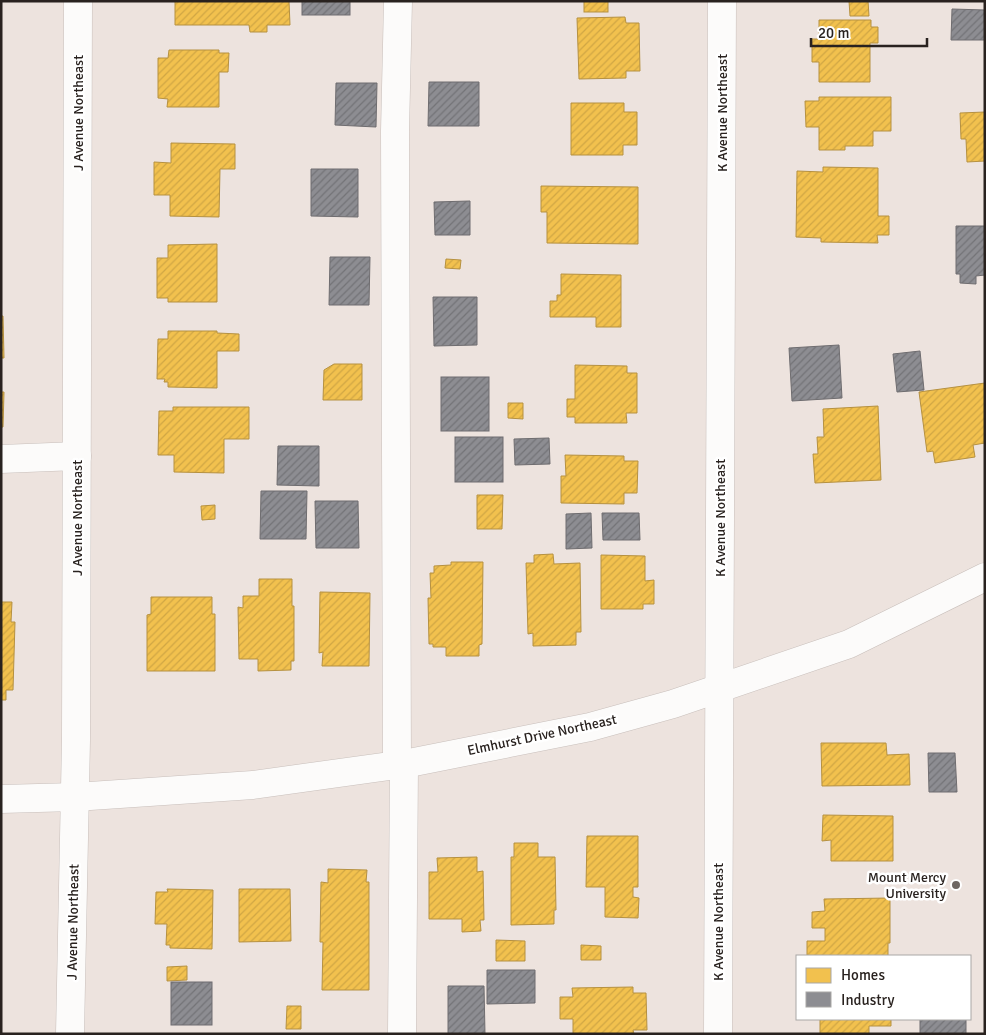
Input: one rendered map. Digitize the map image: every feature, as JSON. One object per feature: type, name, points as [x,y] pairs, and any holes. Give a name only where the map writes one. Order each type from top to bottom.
[{"type":"street","name":"J Avenue Northeast","points":[[70,1034],[75,796],[78,1]]},
{"type":"street","points":[[398,1],[394,131],[402,1034]]},
{"type":"street","name":"K Avenue Northeast","points":[[718,1034],[722,1]]},
{"type":"street","points":[[1,459],[77,456]]},
{"type":"street","name":"Elmhurst Drive Northeast","points":[[1,799],[253,786],[400,764],[590,727],[720,689],[849,644],[983,583]]},
{"type":"building: Homes","points":[[175,1],[289,1],[290,25],[267,25],[267,32],[250,32],[249,25],[175,25]]},
{"type":"building: Homes","points":[[584,1],[608,1],[608,12],[584,12]]},
{"type":"building: Homes","points":[[849,1],[868,1],[869,16],[850,16]]},
{"type":"building: Homes","points":[[625,17],[626,23],[639,23],[640,71],[626,71],[626,78],[579,79],[577,18]]},
{"type":"building: Homes","points":[[819,20],[871,20],[871,27],[878,27],[878,43],[870,43],[870,82],[819,82],[819,62],[812,62],[812,39],[819,39]]},
{"type":"building: Homes","points":[[169,50],[219,50],[219,53],[229,53],[228,72],[219,72],[219,107],[167,107],[168,99],[158,98],[158,58],[168,58]]},
{"type":"building: Homes","points":[[819,97],[891,97],[891,131],[873,131],[873,146],[845,146],[845,150],[819,150],[819,127],[806,127],[805,101],[819,101]]},
{"type":"building: Homes","points":[[571,103],[624,103],[624,112],[637,112],[637,145],[623,145],[623,155],[571,155]]},
{"type":"building: Homes","points":[[985,112],[985,161],[967,162],[966,139],[961,139],[960,113]]},
{"type":"building: Homes","points":[[171,143],[235,144],[235,169],[220,169],[219,217],[170,216],[170,195],[154,195],[154,162],[171,163]]},
{"type":"building: Homes","points":[[823,167],[878,168],[878,216],[889,216],[889,235],[877,235],[878,243],[821,242],[821,238],[796,237],[797,171],[823,172]]},
{"type":"building: Homes","points":[[541,186],[638,187],[638,244],[547,243],[547,212],[541,212]]},
{"type":"building: Homes","points":[[217,244],[217,302],[168,302],[168,298],[157,298],[157,258],[168,258],[168,245]]},
{"type":"building: Homes","points":[[446,259],[461,260],[460,269],[445,268]]},
{"type":"building: Homes","points":[[561,274],[621,275],[621,327],[596,327],[596,317],[550,317],[550,301],[557,301],[557,295],[561,295]]},
{"type":"building: Homes","points":[[1,316],[3,316],[4,358],[1,358]]},
{"type":"building: Homes","points":[[168,331],[217,331],[217,333],[239,334],[239,351],[217,351],[217,388],[168,387],[168,382],[164,382],[165,379],[157,379],[158,339],[168,339]]},
{"type":"building: Homes","points":[[334,364],[362,364],[362,400],[323,400],[324,370]]},
{"type":"building: Homes","points":[[575,365],[627,366],[627,373],[637,373],[637,413],[626,413],[627,423],[575,423],[575,417],[567,417],[567,399],[575,399]]},
{"type":"building: Homes","points":[[985,383],[985,443],[973,445],[975,457],[935,463],[933,451],[927,452],[919,392]]},
{"type":"building: Homes","points":[[1,392],[4,392],[3,427],[1,427]]},
{"type":"building: Homes","points":[[508,403],[523,403],[523,419],[508,418]]},
{"type":"building: Homes","points":[[878,406],[881,480],[815,483],[813,454],[818,454],[817,437],[824,437],[823,409]]},
{"type":"building: Homes","points":[[173,407],[249,407],[249,439],[224,439],[224,473],[174,472],[174,455],[158,455],[159,411],[173,411]]},
{"type":"building: Homes","points":[[565,455],[624,456],[624,461],[638,461],[637,493],[624,493],[624,504],[561,503],[561,476],[566,476]]},
{"type":"building: Homes","points":[[477,495],[503,495],[502,529],[477,529]]},
{"type":"building: Homes","points":[[215,505],[215,519],[202,520],[201,506]]},
{"type":"building: Homes","points":[[553,554],[554,564],[580,563],[581,632],[576,632],[576,645],[533,646],[533,633],[528,634],[526,563],[534,563],[534,555]]},
{"type":"building: Homes","points":[[601,555],[645,556],[645,581],[654,580],[654,604],[643,604],[643,609],[601,609]]},
{"type":"building: Homes","points":[[451,562],[483,562],[482,644],[479,645],[479,656],[446,656],[446,647],[433,647],[433,644],[429,644],[428,598],[431,598],[430,573],[434,573],[434,566],[451,565]]},
{"type":"building: Homes","points":[[259,579],[292,579],[294,661],[291,661],[291,670],[258,671],[258,659],[239,659],[238,607],[243,608],[243,596],[259,596]]},
{"type":"building: Homes","points":[[320,592],[370,593],[369,666],[322,666],[323,652],[319,653]]},
{"type":"building: Homes","points":[[151,597],[212,597],[212,614],[215,614],[215,671],[147,671],[147,615],[151,614]]},
{"type":"building: Homes","points":[[1,602],[12,602],[11,622],[15,622],[13,690],[6,690],[6,700],[1,700]]},
{"type":"building: Homes","points":[[821,743],[886,743],[887,755],[909,754],[910,785],[822,786]]},
{"type":"building: Homes","points":[[823,815],[893,816],[893,861],[831,861],[831,840],[822,841]]},
{"type":"building: Homes","points":[[587,836],[638,836],[638,887],[633,887],[633,897],[639,898],[638,918],[605,917],[605,887],[586,887]]},
{"type":"building: Homes","points":[[514,843],[538,843],[538,857],[555,857],[556,910],[554,910],[554,924],[511,925],[511,857],[514,857]]},
{"type":"building: Homes","points":[[477,857],[477,872],[483,871],[484,920],[480,920],[481,931],[462,932],[462,919],[429,919],[429,872],[438,872],[437,858]]},
{"type":"building: Homes","points":[[328,869],[367,870],[366,882],[369,882],[369,990],[322,990],[323,942],[320,942],[321,882],[328,883]]},
{"type":"building: Homes","points":[[167,889],[213,890],[212,949],[170,948],[170,945],[166,945],[167,924],[155,924],[156,892],[168,892]]},
{"type":"building: Homes","points":[[239,889],[290,889],[291,941],[239,942]]},
{"type":"building: Homes","points":[[890,898],[890,943],[888,943],[888,955],[807,955],[807,941],[825,941],[825,928],[812,928],[812,912],[825,911],[824,899]]},
{"type":"building: Homes","points":[[496,940],[525,941],[525,961],[496,961]]},
{"type":"building: Homes","points":[[581,945],[601,946],[601,960],[581,960]]},
{"type":"building: Homes","points":[[187,966],[187,980],[167,981],[167,967]]},
{"type":"building: Homes","points":[[633,987],[633,993],[646,993],[647,1030],[633,1030],[634,1034],[573,1034],[573,1019],[560,1019],[560,997],[573,997],[572,988]]},
{"type":"building: Homes","points":[[287,1006],[301,1006],[301,1029],[286,1029]]},
{"type":"building: Homes","points":[[820,1020],[891,1020],[891,1026],[869,1026],[869,1034],[820,1034]]},
{"type":"building: Industry","points":[[302,1],[350,1],[350,15],[302,15]]},
{"type":"building: Industry","points":[[952,9],[985,10],[985,40],[951,40]]},
{"type":"building: Industry","points":[[429,82],[479,82],[479,126],[428,126]]},
{"type":"building: Industry","points":[[336,83],[377,83],[376,127],[335,125]]},
{"type":"building: Industry","points":[[311,169],[358,169],[358,217],[311,216]]},
{"type":"building: Industry","points":[[470,201],[470,235],[435,235],[434,202]]},
{"type":"building: Industry","points":[[956,226],[985,226],[985,275],[976,276],[976,284],[960,283],[960,274],[956,274]]},
{"type":"building: Industry","points":[[330,257],[370,257],[369,305],[329,305]]},
{"type":"building: Industry","points":[[433,297],[477,297],[477,345],[434,346]]},
{"type":"building: Industry","points":[[839,345],[842,398],[792,401],[789,348]]},
{"type":"building: Industry","points":[[920,351],[924,390],[897,392],[893,354]]},
{"type":"building: Industry","points":[[441,377],[489,377],[489,431],[441,431]]},
{"type":"building: Industry","points":[[455,437],[503,437],[503,482],[455,482]]},
{"type":"building: Industry","points":[[549,438],[550,464],[515,465],[514,439]]},
{"type":"building: Industry","points":[[278,446],[319,446],[319,486],[277,485]]},
{"type":"building: Industry","points":[[261,491],[307,491],[306,539],[260,539]]},
{"type":"building: Industry","points":[[315,501],[358,501],[359,548],[316,548]]},
{"type":"building: Industry","points":[[591,513],[592,548],[566,549],[566,514]]},
{"type":"building: Industry","points":[[602,513],[639,513],[640,540],[603,540]]},
{"type":"building: Industry","points":[[928,753],[955,753],[957,792],[929,792]]},
{"type":"building: Industry","points":[[487,970],[535,970],[535,1003],[487,1004]]},
{"type":"building: Industry","points":[[171,982],[212,982],[212,1025],[171,1025]]},
{"type":"building: Industry","points":[[448,986],[484,986],[485,1034],[448,1034]]},
{"type":"building: Industry","points":[[920,1020],[966,1020],[966,1034],[920,1034]]},
{"type":"place","name":"Mount Mercy University","points":[[956,885]]}]
